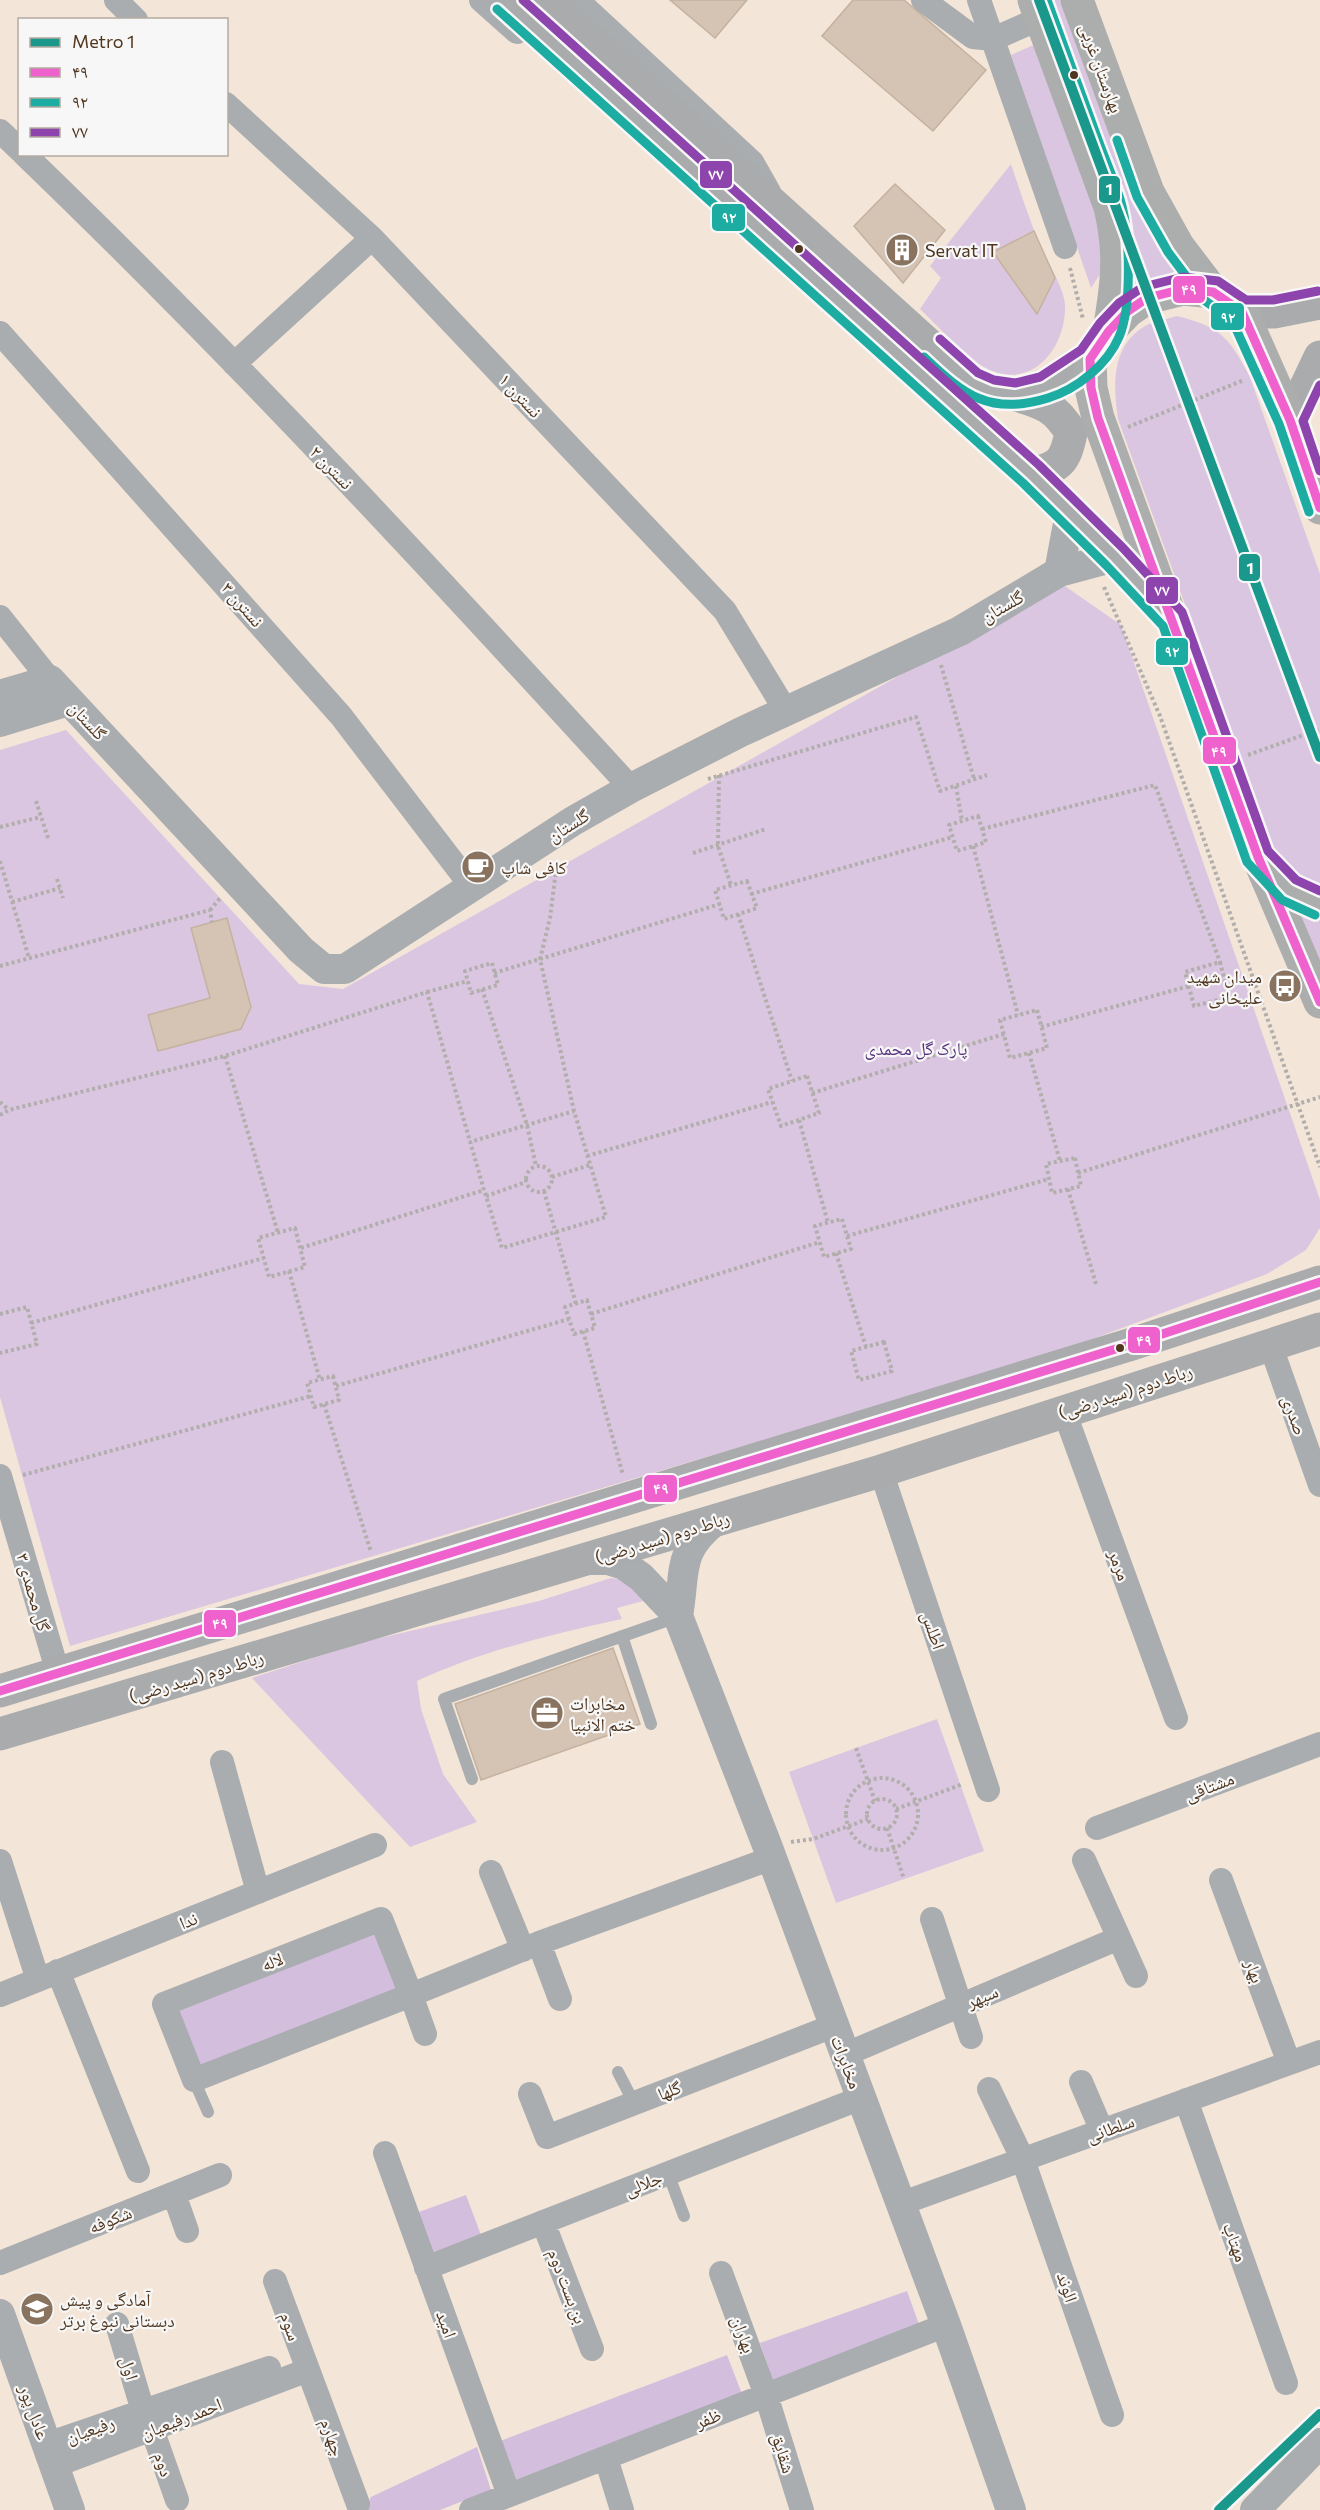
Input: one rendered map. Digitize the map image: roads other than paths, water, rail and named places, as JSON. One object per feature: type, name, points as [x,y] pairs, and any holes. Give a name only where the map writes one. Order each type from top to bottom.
[{"type":"main road","points":[[505,0],[971,383],[991,392],[1016,394],[1041,402],[1061,414],[1071,433],[1066,455],[1052,469],[1030,474]]},
{"type":"main road","points":[[547,0],[1070,513],[1105,561],[1173,620]]},
{"type":"main road","name":"بهارستان غربی","points":[[1077,0],[1148,192],[1178,246],[1213,292]]},
{"type":"main road","points":[[1037,9],[1110,207],[1118,241],[1118,267],[1109,332]]},
{"type":"main road","points":[[1016,394],[1045,388],[1090,359],[1109,332],[1128,311],[1148,298],[1183,289],[1213,292],[1242,312],[1270,369],[1320,508]]},
{"type":"main road","points":[[1242,312],[1274,312],[1320,303]]},
{"type":"main road","points":[[1290,420],[1320,357]]},
{"type":"main road","points":[[1090,359],[1091,388],[1105,436],[1258,858],[1320,1002]]},
{"type":"main road","points":[[1258,858],[1289,890],[1320,904]]},
{"type":"main road","points":[[0,1691],[1197,1324],[1320,1282]]},
{"type":"main road","points":[[1197,1324],[1208,1333],[1213,1347],[1211,1363]]},
{"type":"main road","name":"رباط دوم (سید رضی)","points":[[0,1734],[881,1471],[1320,1329]]},
{"type":"street","points":[[116,0],[134,18]]},
{"type":"street","points":[[481,0],[706,200],[770,220]]},
{"type":"street","points":[[577,0],[752,162],[770,220]]},
{"type":"street","points":[[923,0],[973,37],[993,39],[1037,9]]},
{"type":"street","points":[[979,0],[1065,247]]},
{"type":"street","name":"نسترن ۱","points":[[228,106],[372,238],[726,611],[786,711]]},
{"type":"street","points":[[0,131],[18,148]]},
{"type":"street","name":"نسترن ۲","points":[[26,156],[127,254],[429,567],[630,788]]},
{"type":"street","points":[[234,364],[372,238]]},
{"type":"street","name":"نسترن ۳","points":[[0,333],[341,716],[472,887]]},
{"type":"street","points":[[1059,572],[1070,513]]},
{"type":"street","name":"گلستان","points":[[60,691],[301,950],[324,969],[345,969],[573,821],[630,788],[786,711],[960,631],[1059,572],[1105,561]]},
{"type":"street","points":[[0,617],[60,691]]},
{"type":"street","points":[[0,695],[60,691]]},
{"type":"street","points":[[0,722],[60,691]]},
{"type":"street","name":"صدری","points":[[1270,1344],[1320,1485]]},
{"type":"street","name":"مرمر","points":[[1064,1411],[1176,1718]]},
{"type":"street","name":"اطلس","points":[[881,1471],[988,1790]]},
{"type":"street","name":"گل محمدی ۳","points":[[11,1476],[58,1673]]},
{"type":"street","points":[[678,1616],[687,1551],[697,1535],[715,1521]]},
{"type":"street","points":[[585,1560],[608,1560],[624,1565],[641,1577],[678,1616]]},
{"type":"street","name":"مخابرات","points":[[678,1616],[772,1858],[946,2325],[1011,2510]]},
{"type":"street","name":"مشتاقی","points":[[1097,1828],[1320,1744]]},
{"type":"street","points":[[222,1762],[258,1892]]},
{"type":"street","name":"ندا","points":[[0,1995],[375,1845]]},
{"type":"street","points":[[194,2080],[531,1946],[772,1858]]},
{"type":"street","points":[[1084,1860],[1136,1976]]},
{"type":"street","points":[[0,1861],[48,1976],[138,2171]]},
{"type":"street","points":[[490,1872],[560,1999]]},
{"type":"street","name":"بهار","points":[[1221,1880],[1289,2063]]},
{"type":"street","name":"لاله","points":[[194,2080],[164,2004],[381,1919],[425,2034]]},
{"type":"street","points":[[932,1919],[971,2037]]},
{"type":"street","name":"سپهر","points":[[844,2055],[1119,1938]]},
{"type":"street","name":"گلها","points":[[530,2094],[547,2137],[833,2026]]},
{"type":"street","name":"سلطانی","points":[[900,2204],[1320,2052]]},
{"type":"street","points":[[1081,2082],[1102,2131]]},
{"type":"street","name":"الوند","points":[[989,2089],[1023,2160],[1112,2415]]},
{"type":"street","name":"جلالی","points":[[426,2268],[861,2098]]},
{"type":"street","name":"مهتاب","points":[[1186,2100],[1286,2383]]},
{"type":"street","name":"امید","points":[[385,2154],[509,2495]]},
{"type":"street","name":"شکوفه","points":[[0,2263],[220,2175]]},
{"type":"street","points":[[174,2194],[187,2231]]},
{"type":"street","name":"بن بست دوم","points":[[543,2222],[592,2349]]},
{"type":"street","name":"بهاران","points":[[721,2273],[766,2395]]},
{"type":"street","name":"سوم","points":[[275,2281],[305,2363]]},
{"type":"street","name":"عادل پور","points":[[0,2314],[70,2510]]},
{"type":"street","name":"اول","points":[[117,2324],[147,2420]]},
{"type":"street","name":"ظفر","points":[[471,2510],[946,2325]]},
{"type":"street","name":"احمد رفیعیان","points":[[50,2455],[305,2363]]},
{"type":"street","name":"چهارم","points":[[305,2363],[358,2504]]},
{"type":"street","name":"شقایق","points":[[766,2395],[802,2510]]},
{"type":"street","name":"دوم","points":[[147,2420],[177,2500]]},
{"type":"street","points":[[1255,2510],[1283,2499],[1320,2443]]},
{"type":"street","points":[[606,2457],[622,2510]]},
{"type":"lane","points":[[472,1779],[444,1700],[678,1616]]},
{"type":"lane","points":[[621,1636],[651,1724]]},
{"type":"lane","points":[[618,2072],[634,2103]]},
{"type":"lane","name":"لاله","points":[[194,2080],[208,2112]]},
{"type":"lane","points":[[668,2173],[684,2216]]},
{"type":"metro line","name":"1","points":[[1039,0],[1320,757]]},
{"type":"metro line","name":"1","points":[[1219,2510],[1320,2414]]},
{"type":"place","name":"Servat IT","points":[[902,250]]},
{"type":"place","name":"کافی شاپ","points":[[478,867]]},
{"type":"place","name":"میدان شهید علیخانی","points":[[1285,986]]},
{"type":"place","name":"مخابرات ختم الانبیا","points":[[547,1713]]},
{"type":"place","name":"آمادگی و پیش دبستانی نبوغ برتر","points":[[37,2309]]},
{"type":"park label","name":"پارک گل محمدی","points":[[916,1048]]}]
